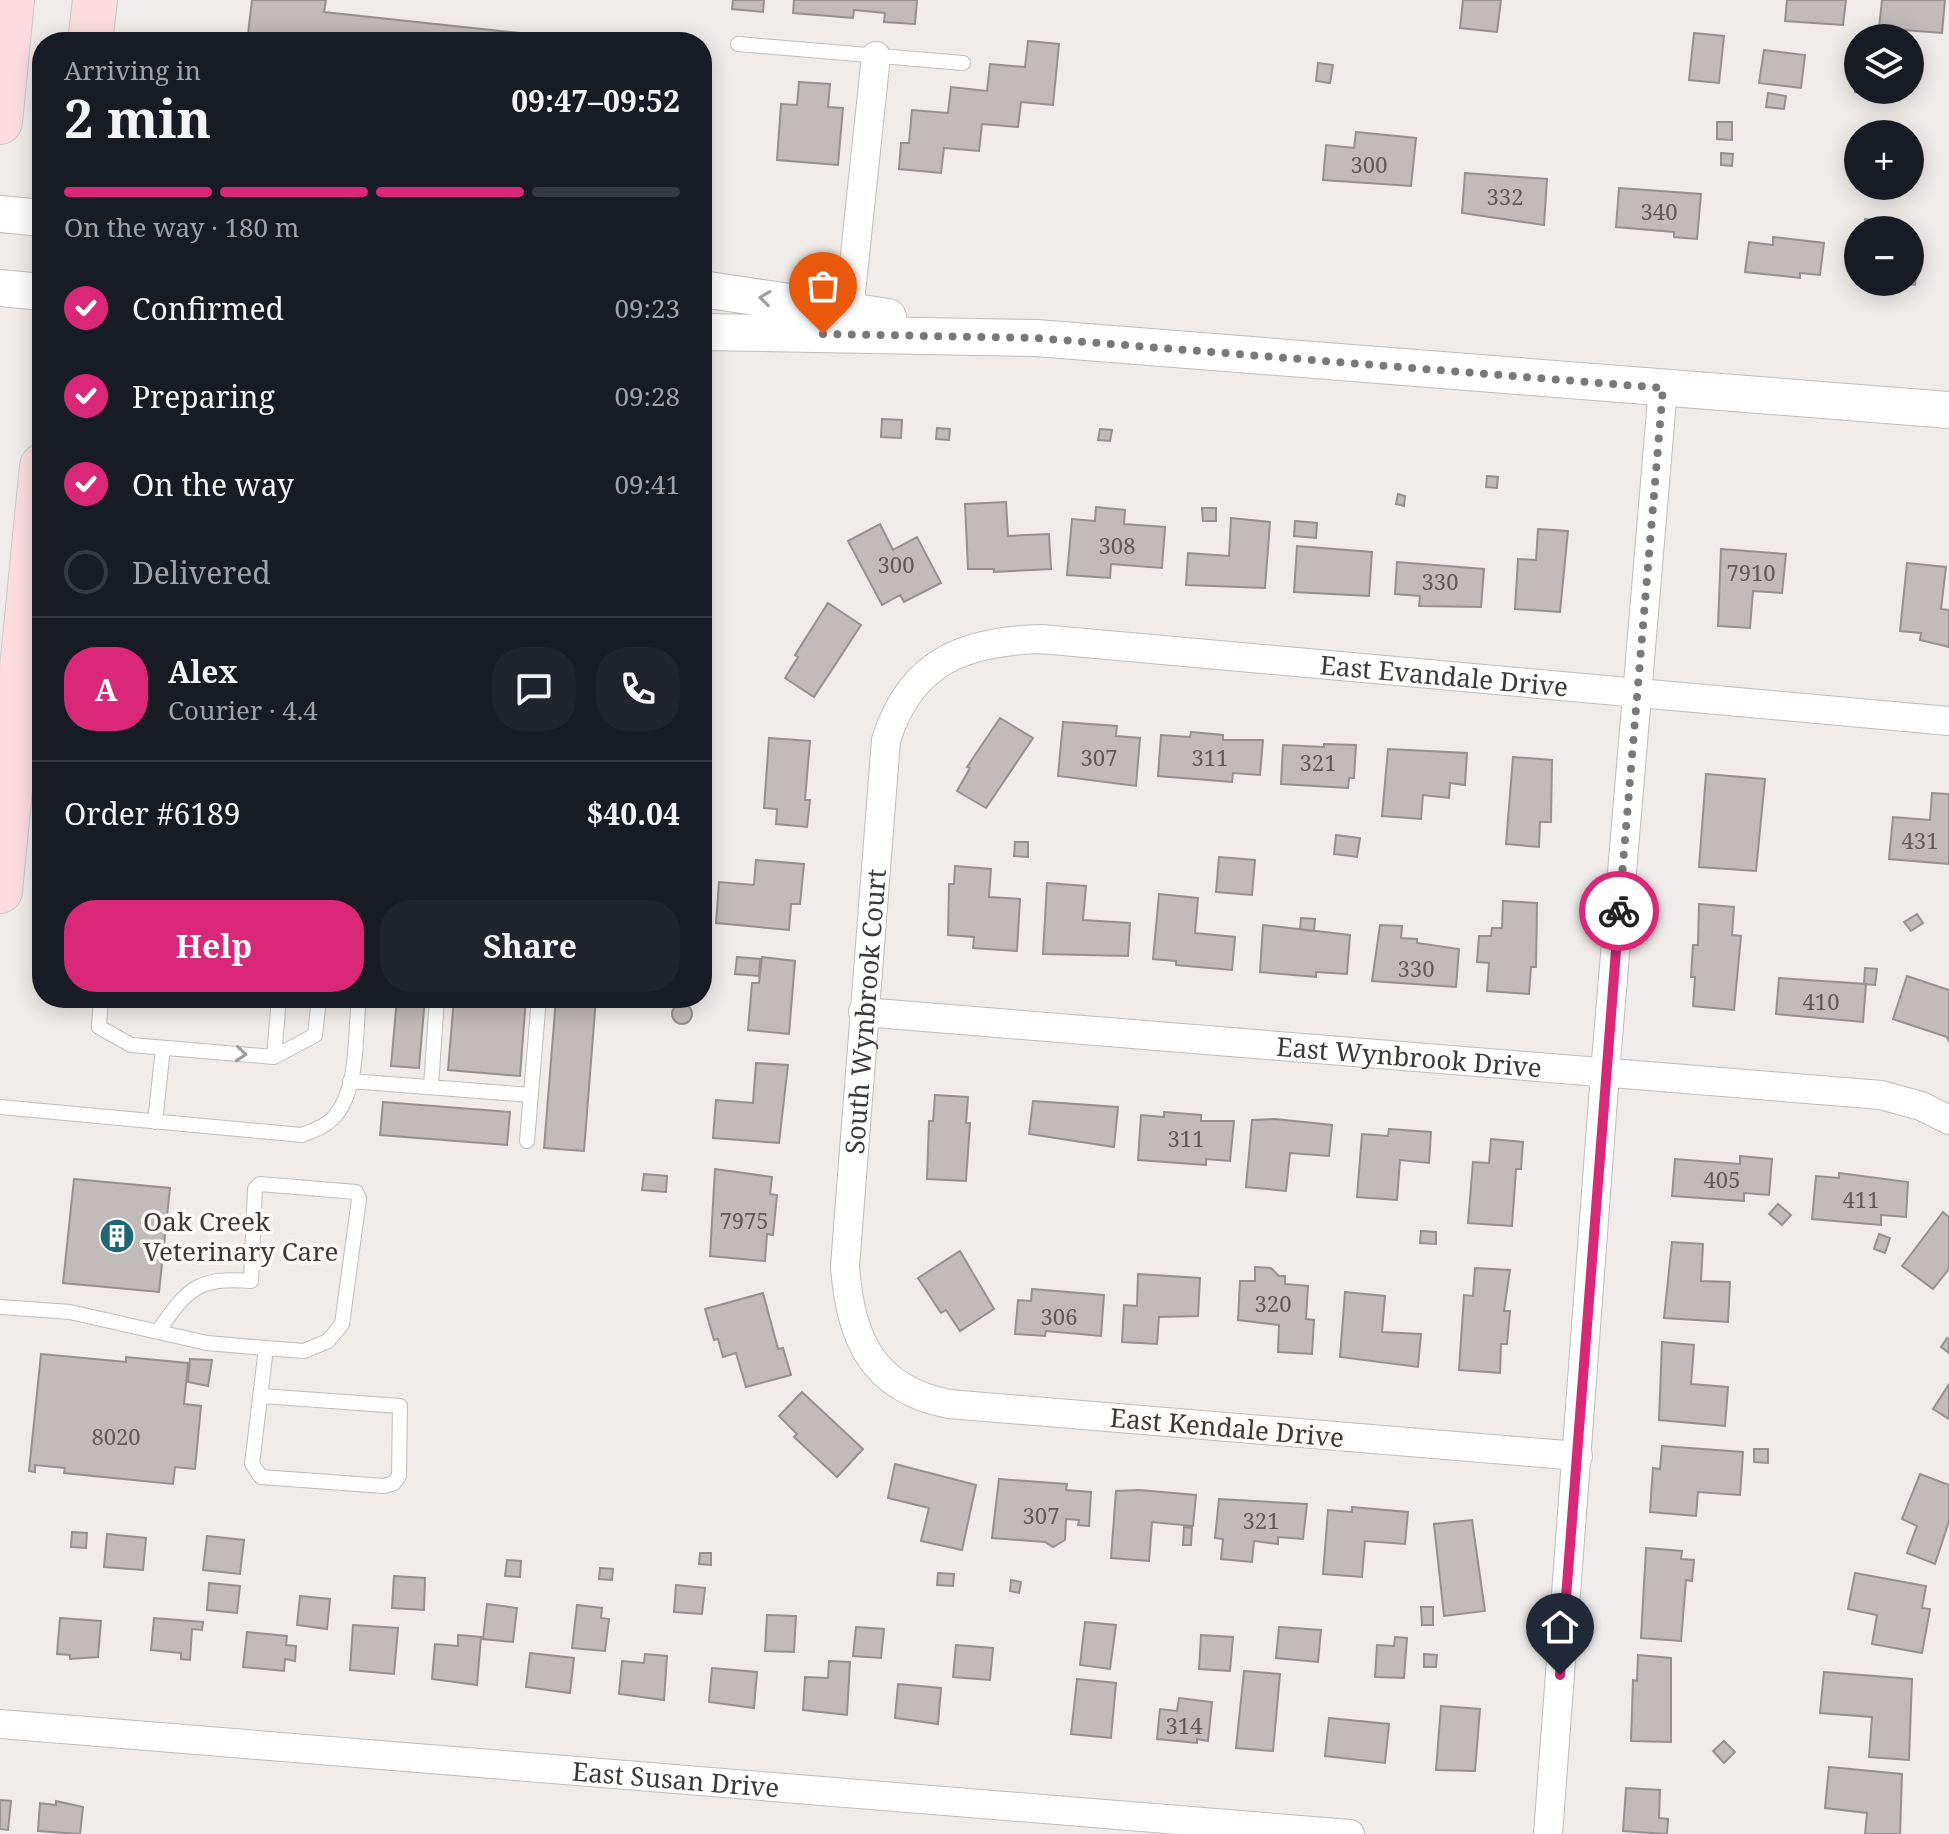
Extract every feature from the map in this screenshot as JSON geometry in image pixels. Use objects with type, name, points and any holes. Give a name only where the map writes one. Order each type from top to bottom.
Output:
[{"type":"main road","points":[[0,122],[12,0]]},
{"type":"main road","points":[[91,32],[95,0]]},
{"type":"main road","points":[[0,891],[32,647]]},
{"type":"street","points":[[849,311],[876,56]]},
{"type":"street","points":[[0,214],[32,217]]},
{"type":"street","points":[[0,288],[32,291]]},
{"type":"street","points":[[712,290],[1036,338]]},
{"type":"street","points":[[712,332],[1036,338],[1949,410]]},
{"type":"street","points":[[1548,1834],[1605,1073],[1663,388]]},
{"type":"street","name":"East Evandale Drive","points":[[943,660],[973,646],[1001,640],[1041,639],[1949,721]]},
{"type":"street","name":"South Wynbrook Court","points":[[883,1374],[865,1351],[853,1325],[845,1266],[863,1012],[886,740],[893,717],[906,697],[943,660]]},
{"type":"street","name":"East Wynbrook Drive","points":[[863,1012],[1881,1095],[1921,1106],[1949,1120]]},
{"type":"street","name":"East Kendale Drive","points":[[883,1374],[918,1395],[949,1404],[1578,1456]]},
{"type":"street","name":"East Susan Drive","points":[[0,1724],[1350,1834]]},
{"type":"lane","points":[[738,44],[963,63]]},
{"type":"lane","points":[[100,1008],[99,1027],[131,1045],[274,1057],[315,1035],[318,1008]]},
{"type":"lane","points":[[274,1057],[278,1008]]},
{"type":"lane","points":[[0,1107],[302,1135],[322,1127],[337,1115],[350,1081],[358,1008]]},
{"type":"lane","points":[[431,1087],[436,1008]]},
{"type":"lane","points":[[527,1141],[538,1008]]},
{"type":"lane","points":[[155,1122],[163,1048]]},
{"type":"lane","points":[[350,1081],[531,1095]]},
{"type":"lane","points":[[0,1307],[70,1312],[207,1343],[304,1351],[328,1341],[342,1324],[359,1199],[356,1192],[260,1184],[255,1189],[251,1281],[221,1279],[197,1284],[180,1299],[159,1330]]},
{"type":"lane","points":[[262,1396],[400,1406],[399,1476],[394,1483],[384,1486],[261,1477],[252,1464],[266,1348]]},
{"type":"building","points":[[252,0],[326,0],[324,12],[509,32],[248,32]]},
{"type":"building","points":[[733,0],[764,0],[763,12],[732,9]]},
{"type":"building","points":[[794,0],[917,0],[915,24],[884,22],[885,13],[854,10],[853,18],[793,13]]},
{"type":"building","points":[[1463,0],[1501,0],[1497,32],[1460,28]]},
{"type":"building","points":[[1787,0],[1846,0],[1843,25],[1785,21]]},
{"type":"building","points":[[1882,0],[1945,0],[1942,33],[1924,32],[1924,24],[1879,24]]},
{"type":"building","points":[[1694,33],[1724,36],[1719,83],[1689,80]]},
{"type":"building","points":[[1028,41],[1059,44],[1053,105],[1021,102],[1018,127],[982,124],[979,151],[944,148],[941,173],[899,169],[901,143],[909,143],[912,110],[948,113],[951,87],[987,91],[990,64],[1025,67]]},
{"type":"building","points":[[1764,50],[1805,55],[1801,88],[1759,83]]},
{"type":"building","points":[[1318,63],[1333,65],[1330,83],[1316,81]]},
{"type":"building","points":[[799,82],[830,84],[828,107],[843,108],[838,165],[777,160],[781,104],[797,105]]},
{"type":"building","points":[[1768,93],[1786,96],[1784,109],[1766,107]]},
{"type":"building","points":[[1717,122],[1732,122],[1732,140],[1717,139]]},
{"type":"building","points":[[1356,132],[1416,138],[1411,186],[1323,180],[1326,145],[1354,148]]},
{"type":"building","points":[[1721,153],[1733,154],[1732,166],[1721,165]]},
{"type":"building","points":[[1465,173],[1547,179],[1544,225],[1462,213]]},
{"type":"building","points":[[1619,188],[1701,194],[1697,239],[1674,237],[1674,232],[1616,227]]},
{"type":"building","points":[[1773,237],[1824,243],[1820,275],[1800,273],[1800,278],[1745,272],[1749,242],[1773,245]]},
{"type":"building","points":[[882,419],[902,420],[901,438],[881,437]]},
{"type":"building","points":[[937,428],[950,429],[949,440],[936,439]]},
{"type":"building","points":[[1100,429],[1112,430],[1110,441],[1098,440]]},
{"type":"building","points":[[1487,476],[1498,477],[1497,488],[1486,487]]},
{"type":"building","points":[[1398,494],[1405,496],[1404,506],[1396,504]]},
{"type":"building","points":[[1006,502],[1008,536],[1049,534],[1051,569],[994,572],[994,569],[968,569],[965,504]]},
{"type":"building","points":[[1096,507],[1125,510],[1124,524],[1165,527],[1162,568],[1111,564],[1110,578],[1067,575],[1072,519],[1095,521]]},
{"type":"building","points":[[1202,508],[1216,508],[1216,521],[1203,521]]},
{"type":"building","points":[[1231,518],[1270,522],[1265,588],[1186,585],[1188,553],[1229,556]]},
{"type":"building","points":[[1295,521],[1317,523],[1316,538],[1294,536]]},
{"type":"building","points":[[880,524],[893,550],[917,537],[941,583],[904,602],[900,595],[882,605],[848,541]]},
{"type":"building","points":[[1538,529],[1568,531],[1560,612],[1515,609],[1518,559],[1536,560]]},
{"type":"building","points":[[1297,546],[1372,552],[1369,596],[1294,592]]},
{"type":"building","points":[[1721,549],[1786,554],[1782,593],[1753,591],[1750,628],[1718,626]]},
{"type":"building","points":[[1397,562],[1484,569],[1481,607],[1419,606],[1420,596],[1395,594]]},
{"type":"building","points":[[1907,563],[1946,567],[1941,609],[1949,610],[1949,647],[1920,640],[1921,633],[1900,631]]},
{"type":"building","points":[[828,603],[861,625],[814,697],[785,678],[798,657],[795,655]]},
{"type":"building","points":[[1000,718],[1033,738],[986,808],[957,791],[970,768],[967,767]]},
{"type":"building","points":[[1063,722],[1117,726],[1116,736],[1140,738],[1136,786],[1058,776]]},
{"type":"building","points":[[1191,732],[1223,735],[1223,740],[1263,740],[1260,775],[1233,773],[1232,782],[1158,776],[1161,735],[1190,737]]},
{"type":"building","points":[[769,738],[810,741],[805,800],[810,800],[807,827],[776,824],[777,809],[764,808]]},
{"type":"building","points":[[1324,744],[1356,745],[1354,778],[1349,778],[1348,788],[1281,784],[1283,745],[1324,747]]},
{"type":"building","points":[[1388,749],[1467,753],[1465,785],[1450,783],[1449,798],[1423,795],[1421,819],[1382,816]]},
{"type":"building","points":[[1513,757],[1552,760],[1551,822],[1540,822],[1539,847],[1506,844]]},
{"type":"building","points":[[1706,774],[1765,779],[1756,871],[1699,867]]},
{"type":"building","points":[[1932,793],[1949,794],[1949,864],[1889,859],[1893,817],[1930,820]]},
{"type":"building","points":[[1336,835],[1360,838],[1357,857],[1334,854]]},
{"type":"building","points":[[1015,842],[1028,842],[1028,857],[1014,856]]},
{"type":"building","points":[[1219,857],[1255,860],[1252,895],[1216,892]]},
{"type":"building","points":[[756,860],[804,864],[800,904],[791,904],[789,930],[716,923],[719,882],[754,885]]},
{"type":"building","points":[[955,866],[991,869],[989,897],[1020,899],[1017,951],[973,948],[974,937],[948,935],[949,884],[954,884]]},
{"type":"building","points":[[1047,883],[1086,886],[1083,920],[1130,923],[1128,956],[1043,954]]},
{"type":"building","points":[[1159,894],[1198,898],[1195,933],[1235,937],[1232,970],[1176,965],[1176,961],[1153,959]]},
{"type":"building","points":[[1503,901],[1537,903],[1536,967],[1531,967],[1529,994],[1487,991],[1489,963],[1477,962],[1479,936],[1491,936],[1492,928],[1502,928]]},
{"type":"building","points":[[1699,904],[1734,907],[1732,935],[1741,936],[1734,1010],[1693,1006],[1695,977],[1691,977],[1693,945],[1698,945]]},
{"type":"building","points":[[1917,914],[1923,923],[1911,931],[1904,922]]},
{"type":"building","points":[[1301,918],[1315,919],[1314,931],[1300,930]]},
{"type":"building","points":[[1263,925],[1350,935],[1347,974],[1316,972],[1316,977],[1260,972]]},
{"type":"building","points":[[1380,925],[1402,926],[1401,938],[1417,939],[1417,943],[1459,949],[1456,987],[1372,981]]},
{"type":"building","points":[[737,957],[760,959],[759,976],[735,974]]},
{"type":"building","points":[[762,957],[795,961],[789,1034],[748,1030],[752,983],[759,983]]},
{"type":"building","points":[[1865,968],[1877,969],[1875,985],[1864,984]]},
{"type":"building","points":[[1907,976],[1949,990],[1949,1042],[1947,1037],[1893,1019]]},
{"type":"building","points":[[1779,978],[1866,984],[1863,1022],[1776,1014]]},
{"type":"building","points":[[396,1008],[424,1008],[419,1068],[391,1066]]},
{"type":"building","points":[[453,1008],[525,1008],[520,1076],[448,1070]]},
{"type":"building","points":[[555,1008],[595,1008],[584,1151],[544,1148]]},
{"type":"building","points":[[674,1008],[692,1010],[692,1018],[686,1024],[678,1024],[672,1018]]},
{"type":"building","points":[[756,1063],[788,1065],[779,1143],[713,1138],[716,1100],[753,1103]]},
{"type":"building","points":[[935,1095],[968,1097],[966,1123],[970,1123],[966,1181],[927,1179],[929,1121],[933,1121]]},
{"type":"building","points":[[1033,1101],[1118,1107],[1114,1147],[1029,1134]]},
{"type":"building","points":[[383,1102],[510,1112],[507,1145],[380,1135]]},
{"type":"building","points":[[1164,1112],[1201,1115],[1201,1121],[1234,1121],[1230,1161],[1206,1159],[1206,1165],[1138,1160],[1141,1115],[1164,1117]]},
{"type":"building","points":[[1275,1119],[1332,1125],[1329,1156],[1290,1153],[1286,1191],[1246,1187],[1252,1120]]},
{"type":"building","points":[[1389,1129],[1431,1132],[1429,1163],[1400,1160],[1397,1200],[1357,1197],[1362,1134],[1388,1136]]},
{"type":"building","points":[[1491,1139],[1523,1142],[1521,1169],[1516,1169],[1512,1226],[1468,1223],[1473,1162],[1489,1163]]},
{"type":"building","points":[[1740,1156],[1772,1159],[1769,1195],[1744,1193],[1744,1201],[1672,1196],[1675,1159],[1740,1164]]},
{"type":"building","points":[[715,1169],[772,1177],[770,1194],[777,1195],[773,1235],[767,1234],[765,1261],[710,1256]]},
{"type":"building","points":[[1839,1173],[1908,1182],[1906,1217],[1881,1215],[1881,1225],[1812,1219],[1816,1176],[1839,1178]]},
{"type":"building","points":[[644,1174],[667,1176],[666,1192],[642,1190]]},
{"type":"building","name":"Oak Creek Veterinary Care","points":[[74,1179],[170,1188],[159,1292],[63,1283]]},
{"type":"building","points":[[1778,1204],[1791,1215],[1782,1225],[1769,1214]]},
{"type":"building","points":[[1943,1212],[1949,1217],[1949,1269],[1933,1289],[1902,1266]]},
{"type":"building","points":[[1421,1231],[1436,1232],[1436,1244],[1420,1243]]},
{"type":"building","points":[[1879,1234],[1890,1238],[1885,1253],[1874,1249]]},
{"type":"building","points":[[1672,1242],[1703,1244],[1701,1281],[1730,1282],[1728,1322],[1664,1318]]},
{"type":"building","points":[[960,1251],[994,1309],[960,1331],[946,1310],[941,1313],[918,1278]]},
{"type":"building","points":[[1255,1267],[1271,1268],[1279,1276],[1285,1276],[1285,1284],[1308,1286],[1306,1319],[1314,1320],[1312,1354],[1278,1352],[1279,1325],[1238,1320],[1240,1281],[1255,1281]]},
{"type":"building","points":[[1475,1268],[1510,1270],[1504,1311],[1510,1311],[1507,1344],[1501,1344],[1500,1373],[1459,1370],[1464,1295],[1473,1296]]},
{"type":"building","points":[[1138,1274],[1200,1278],[1198,1316],[1159,1317],[1157,1344],[1122,1342],[1124,1305],[1137,1306]]},
{"type":"building","points":[[1032,1289],[1104,1295],[1101,1336],[1046,1331],[1045,1336],[1015,1334],[1018,1300],[1031,1301]]},
{"type":"building","points":[[1345,1292],[1385,1296],[1382,1332],[1421,1334],[1418,1367],[1340,1357]]},
{"type":"building","points":[[763,1293],[778,1349],[783,1348],[791,1375],[746,1387],[736,1353],[723,1357],[718,1339],[714,1340],[705,1309]]},
{"type":"building","points":[[1949,1339],[1949,1353],[1941,1347]]},
{"type":"building","points":[[1662,1342],[1694,1345],[1691,1384],[1728,1387],[1725,1426],[1659,1420]]},
{"type":"building","points":[[41,1354],[126,1362],[126,1357],[188,1363],[184,1404],[201,1406],[195,1469],[175,1467],[173,1484],[64,1473],[65,1468],[35,1465],[35,1472],[29,1471]]},
{"type":"building","points":[[190,1359],[212,1360],[208,1386],[188,1382]]},
{"type":"building","points":[[1949,1384],[1949,1419],[1933,1409]]},
{"type":"building","points":[[802,1392],[863,1449],[837,1477],[794,1437],[797,1434],[779,1416]]},
{"type":"building","points":[[1662,1446],[1743,1452],[1740,1495],[1698,1492],[1696,1516],[1650,1512],[1653,1468],[1660,1469]]},
{"type":"building","points":[[1754,1449],[1768,1449],[1768,1463],[1754,1462]]},
{"type":"building","points":[[895,1464],[976,1485],[962,1550],[921,1541],[929,1508],[888,1498]]},
{"type":"building","points":[[1920,1474],[1949,1485],[1949,1521],[1935,1564],[1907,1553],[1917,1526],[1902,1519]]},
{"type":"building","points":[[999,1479],[1067,1484],[1066,1490],[1091,1492],[1089,1526],[1078,1525],[1079,1520],[1066,1519],[1065,1540],[1053,1547],[1045,1542],[992,1538]]},
{"type":"building","points":[[1116,1491],[1196,1495],[1193,1526],[1152,1522],[1149,1561],[1111,1558]]},
{"type":"building","points":[[1219,1499],[1307,1504],[1303,1539],[1278,1537],[1278,1544],[1254,1541],[1252,1562],[1221,1559],[1223,1539],[1215,1538]]},
{"type":"building","points":[[1352,1507],[1408,1512],[1405,1544],[1365,1541],[1362,1577],[1323,1574],[1328,1510],[1352,1512]]},
{"type":"building","points":[[1472,1520],[1485,1611],[1444,1616],[1434,1524]]},
{"type":"building","points":[[1184,1527],[1192,1528],[1191,1545],[1183,1545]]},
{"type":"building","points":[[72,1532],[87,1533],[86,1548],[71,1547]]},
{"type":"building","points":[[107,1534],[146,1538],[143,1570],[104,1567]]},
{"type":"building","points":[[207,1536],[244,1540],[240,1574],[203,1570]]},
{"type":"building","points":[[1646,1548],[1682,1551],[1681,1559],[1694,1560],[1692,1581],[1686,1580],[1681,1641],[1641,1638]]},
{"type":"building","points":[[700,1553],[711,1553],[711,1565],[699,1564]]},
{"type":"building","points":[[507,1560],[521,1561],[520,1577],[505,1576]]},
{"type":"building","points":[[600,1568],[613,1569],[612,1580],[599,1579]]},
{"type":"building","points":[[938,1573],[954,1574],[953,1586],[937,1585]]},
{"type":"building","points":[[1855,1573],[1926,1586],[1922,1608],[1930,1609],[1922,1653],[1872,1644],[1877,1615],[1848,1609]]},
{"type":"building","points":[[394,1576],[425,1578],[424,1610],[392,1608]]},
{"type":"building","points":[[1011,1580],[1021,1582],[1019,1593],[1010,1591]]},
{"type":"building","points":[[209,1583],[240,1586],[237,1613],[207,1610]]},
{"type":"building","points":[[676,1585],[705,1588],[702,1614],[674,1612]]},
{"type":"building","points":[[300,1596],[330,1599],[327,1629],[297,1625]]},
{"type":"building","points":[[487,1604],[517,1608],[513,1642],[483,1639]]},
{"type":"building","points":[[577,1605],[602,1608],[601,1618],[609,1619],[605,1651],[572,1648]]},
{"type":"building","points":[[1421,1607],[1433,1607],[1433,1625],[1422,1625]]},
{"type":"building","points":[[767,1615],[796,1616],[794,1652],[765,1651]]},
{"type":"building","points":[[60,1618],[101,1621],[98,1657],[70,1659],[70,1655],[57,1654]]},
{"type":"building","points":[[154,1618],[203,1622],[202,1630],[192,1629],[190,1660],[181,1659],[181,1653],[151,1650]]},
{"type":"building","points":[[1085,1622],[1116,1625],[1110,1669],[1080,1665]]},
{"type":"building","points":[[353,1625],[398,1628],[394,1674],[350,1670]]},
{"type":"building","points":[[856,1627],[884,1629],[881,1658],[853,1656]]},
{"type":"building","points":[[1279,1627],[1321,1630],[1318,1662],[1276,1658]]},
{"type":"building","points":[[247,1632],[287,1636],[286,1645],[296,1646],[295,1661],[285,1659],[284,1671],[243,1667]]},
{"type":"building","points":[[458,1635],[481,1637],[477,1685],[432,1679],[435,1644],[458,1646]]},
{"type":"building","points":[[1201,1635],[1233,1637],[1230,1671],[1199,1669]]},
{"type":"building","points":[[1395,1637],[1407,1638],[1404,1678],[1375,1677],[1377,1645],[1394,1646]]},
{"type":"building","points":[[956,1645],[993,1648],[990,1680],[953,1677]]},
{"type":"building","points":[[530,1653],[574,1658],[570,1693],[526,1687]]},
{"type":"building","points":[[645,1654],[667,1656],[664,1700],[619,1694],[622,1661],[644,1663]]},
{"type":"building","points":[[1424,1654],[1437,1655],[1436,1667],[1424,1667]]},
{"type":"building","points":[[1638,1655],[1671,1658],[1671,1742],[1631,1741],[1633,1680],[1637,1681]]},
{"type":"building","points":[[829,1661],[850,1662],[847,1715],[803,1710],[805,1677],[828,1678]]},
{"type":"building","points":[[712,1668],[757,1672],[754,1708],[709,1702]]},
{"type":"building","points":[[1244,1671],[1280,1674],[1273,1751],[1236,1748]]},
{"type":"building","points":[[1824,1672],[1912,1679],[1909,1760],[1869,1757],[1872,1717],[1820,1713]]},
{"type":"building","points":[[1077,1679],[1116,1683],[1111,1738],[1071,1734]]},
{"type":"building","points":[[898,1684],[941,1688],[938,1724],[895,1718]]},
{"type":"building","points":[[1179,1698],[1212,1702],[1208,1741],[1197,1739],[1197,1743],[1157,1739],[1160,1709],[1177,1711]]},
{"type":"building","points":[[1441,1706],[1480,1709],[1475,1771],[1436,1770]]},
{"type":"building","points":[[1329,1718],[1389,1724],[1385,1763],[1325,1756]]},
{"type":"building","points":[[1724,1741],[1735,1752],[1724,1763],[1713,1751]]},
{"type":"building","points":[[1829,1767],[1902,1774],[1900,1834],[1865,1834],[1867,1813],[1825,1808]]},
{"type":"building","points":[[1626,1788],[1660,1790],[1659,1818],[1668,1819],[1667,1834],[1623,1831]]},
{"type":"building","points":[[0,1800],[11,1801],[8,1830],[0,1829]]},
{"type":"building","points":[[56,1801],[83,1807],[80,1834],[38,1831],[40,1803],[56,1805]]},
{"type":"way so far","points":[[823,334],[1036,338],[1663,388],[1619,911]]},
{"type":"place","name":"Oak Creek Veterinary Care","points":[[117,1236]]},
{"type":"route","points":[[1560,1675],[1619,911]]}]
